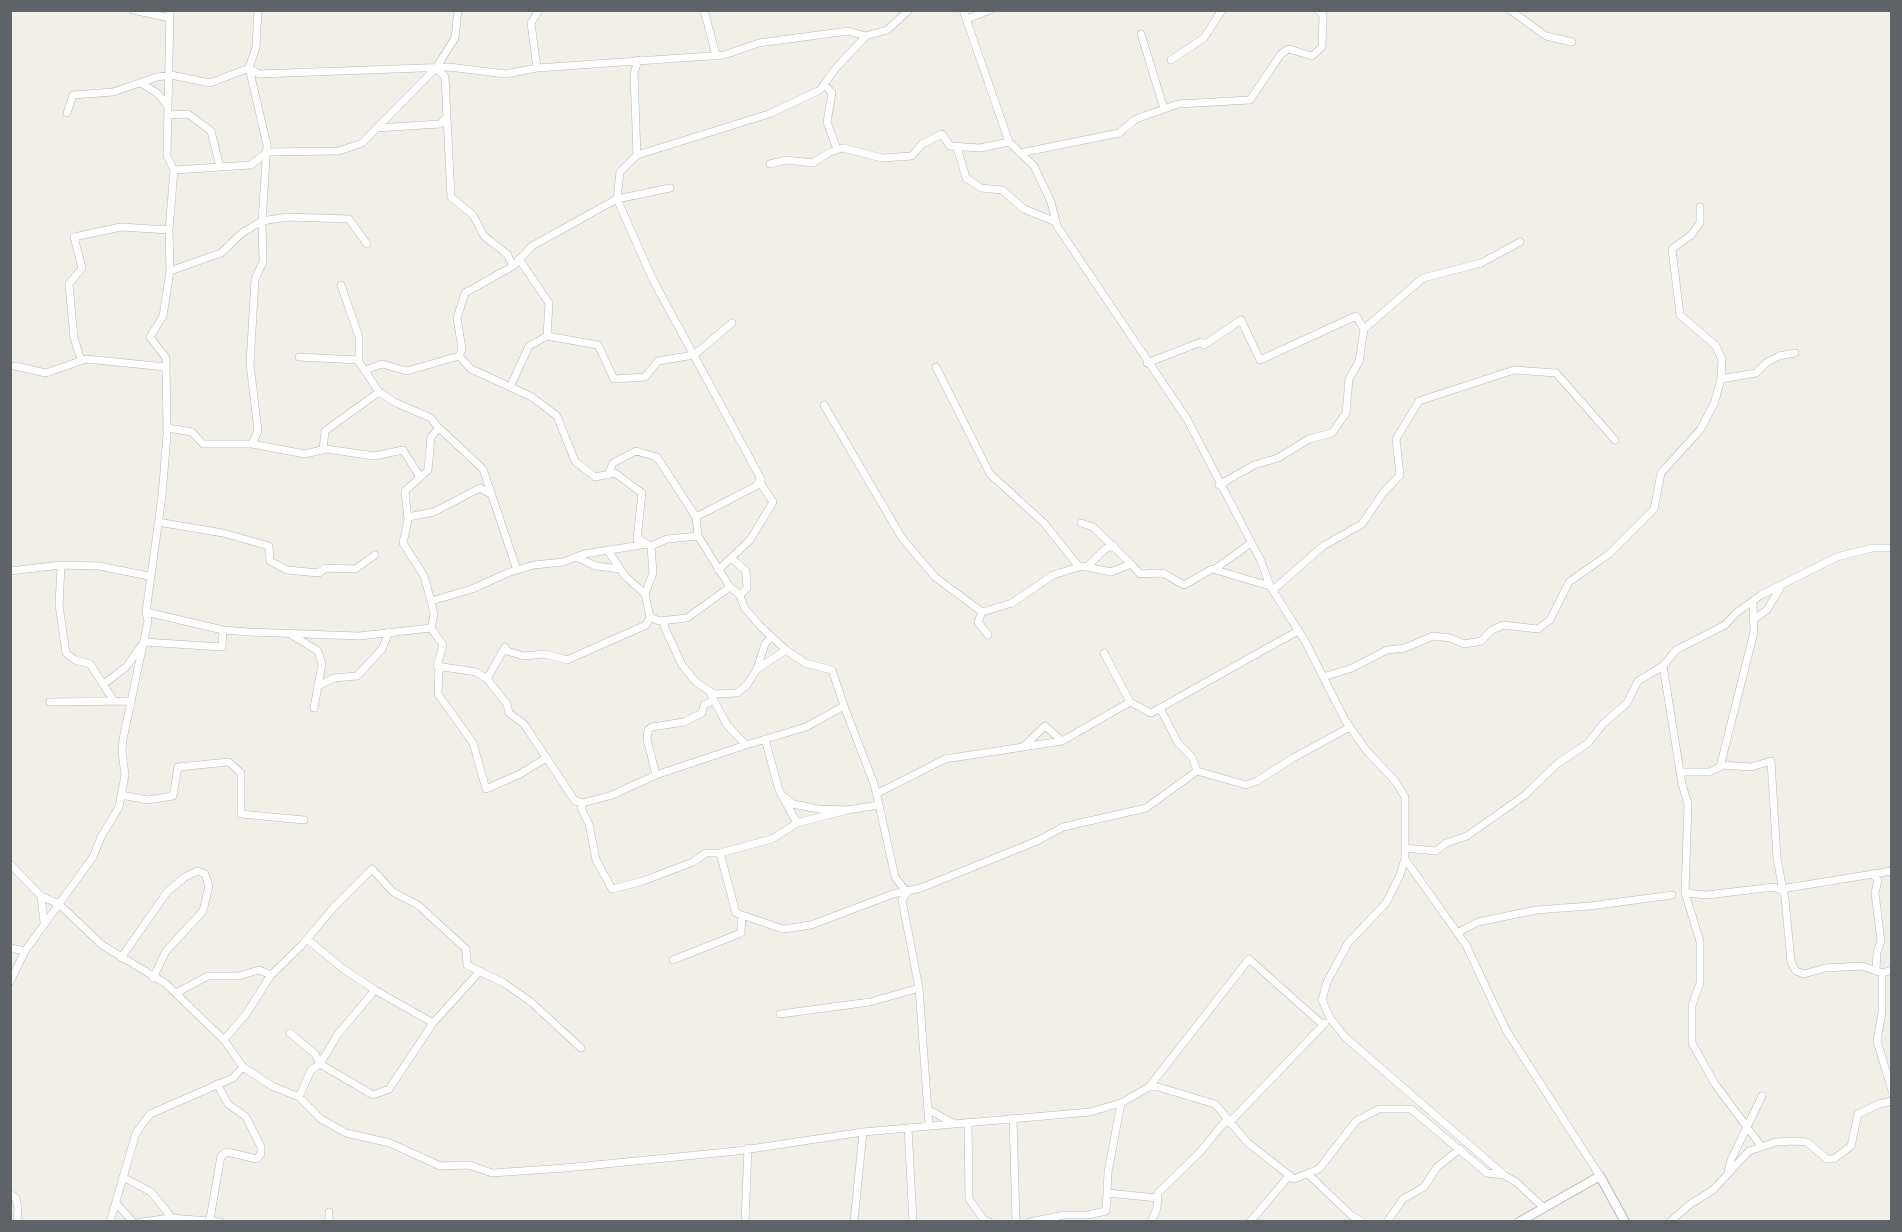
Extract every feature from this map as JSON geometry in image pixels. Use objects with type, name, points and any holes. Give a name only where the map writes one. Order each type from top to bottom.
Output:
[{"type":"street","points":[[252,444],[258,431],[250,364],[255,279],[263,262],[262,221],[267,152],[249,68],[256,47],[258,10]]},
{"type":"street","points":[[174,170],[251,165],[267,152],[339,151],[362,143],[436,68],[455,38],[458,10]]},
{"type":"street","points":[[537,68],[531,23],[539,10]]},
{"type":"street","points":[[704,10],[716,55]]},
{"type":"street","points":[[249,68],[259,75],[436,68],[505,74],[537,68],[716,55],[759,44],[848,31],[866,36],[887,30],[909,10]]},
{"type":"street","points":[[963,10],[1009,142],[1034,166],[1051,201],[1056,222],[1147,363],[1187,419],[1272,588],[1293,621],[1296,632],[1305,641],[1350,727],[1405,797],[1405,859],[1394,891],[1348,943],[1327,982],[1322,1000],[1330,1018],[1345,1037],[1544,1208]]},
{"type":"street","points":[[967,19],[990,10]]},
{"type":"street","points":[[1171,60],[1204,38],[1222,10]]},
{"type":"street","points":[[1020,153],[1119,133],[1136,119],[1178,105],[1251,100],[1281,54],[1289,49],[1312,56],[1322,47],[1323,15],[1318,10]]},
{"type":"street","points":[[1510,10],[1546,36],[1572,42]]},
{"type":"street","points":[[10,982],[25,951],[93,857],[101,837],[114,818],[125,774],[122,752],[130,700],[148,621],[146,612],[149,576],[158,522],[167,428],[166,358],[150,337],[164,316],[170,271],[169,230],[174,170],[166,156],[170,14],[135,11]]},
{"type":"street","points":[[1141,34],[1164,109]]},
{"type":"street","points":[[696,517],[756,486],[761,478],[653,280],[617,199],[620,172],[637,155],[769,114],[820,90],[866,36]]},
{"type":"street","points":[[637,155],[634,74],[638,60]]},
{"type":"street","points":[[67,112],[73,94],[113,92],[169,76],[210,83],[249,68]]},
{"type":"street","points":[[436,68],[445,77],[450,197],[473,215],[484,236],[507,254],[513,266]]},
{"type":"street","points":[[141,83],[158,93],[168,107]]},
{"type":"street","points":[[824,84],[832,93],[827,122],[837,149]]},
{"type":"street","points":[[168,115],[188,114],[211,131],[220,167]]},
{"type":"street","points":[[377,128],[440,124],[446,119]]},
{"type":"street","points":[[770,164],[786,160],[813,163],[837,149],[882,158],[912,156],[922,144],[942,134],[950,146],[957,147],[980,148],[1009,142]]},
{"type":"street","points":[[957,147],[966,178],[981,188],[1002,190],[1024,208],[1056,222]]},
{"type":"street","points":[[365,370],[382,364],[407,371],[459,356],[462,350],[457,318],[465,293],[513,266],[532,246],[617,199],[670,188]]},
{"type":"street","points":[[1323,677],[1352,668],[1387,650],[1405,648],[1433,636],[1450,638],[1464,644],[1481,641],[1492,630],[1503,625],[1538,629],[1550,620],[1569,582],[1609,554],[1654,509],[1661,473],[1700,430],[1714,404],[1720,379],[1722,360],[1716,346],[1680,315],[1672,249],[1691,235],[1700,223],[1700,207]]},
{"type":"street","points":[[170,271],[221,253],[242,232],[262,221],[286,218],[349,219],[367,244]]},
{"type":"street","points":[[81,360],[74,338],[69,284],[82,268],[74,237],[121,227],[169,230]]},
{"type":"street","points":[[1364,329],[1423,278],[1481,262],[1520,242]]},
{"type":"street","points":[[519,259],[549,303],[547,336]]},
{"type":"street","points":[[341,285],[359,337],[359,360],[365,370],[379,392],[394,402],[431,418],[483,469],[489,493],[517,570]]},
{"type":"street","points":[[1147,363],[1201,342],[1204,345],[1240,320],[1260,360],[1356,316],[1364,329],[1359,362],[1348,379],[1346,412],[1332,433],[1309,439],[1278,458],[1254,465],[1220,485]]},
{"type":"street","points":[[510,387],[529,346],[547,336],[598,345],[614,379],[645,377],[658,362],[693,355],[732,323]]},
{"type":"street","points":[[1720,379],[1756,373],[1766,363],[1779,356],[1795,353]]},
{"type":"street","points":[[459,356],[471,369],[532,397],[557,416],[575,461],[595,477],[615,474],[642,493],[637,539],[649,545]]},
{"type":"street","points":[[298,357],[359,360]]},
{"type":"street","points":[[15,366],[45,373],[86,359],[166,367]]},
{"type":"street","points":[[936,368],[990,474],[1044,524],[1083,567],[1111,572],[1131,564]]},
{"type":"street","points":[[1272,588],[1323,546],[1362,524],[1383,493],[1400,475],[1396,439],[1419,401],[1514,370],[1556,373],[1615,440]]},
{"type":"street","points":[[323,450],[326,431],[379,392]]},
{"type":"street","points":[[824,405],[902,538],[935,577],[982,612]]},
{"type":"street","points":[[167,428],[192,432],[203,444],[252,444],[305,454],[323,450],[374,456],[403,450],[420,477]]},
{"type":"street","points":[[439,428],[431,437],[429,470],[405,490],[408,517],[403,543],[424,576],[434,615],[431,628],[443,645],[437,666],[439,667],[438,694],[473,743],[486,789],[520,774],[546,758]]},
{"type":"street","points":[[608,475],[613,463],[636,451],[657,457],[696,517],[698,536],[730,587],[740,595],[744,607],[786,650],[805,663],[832,670],[876,794],[895,877],[907,892]]},
{"type":"street","points":[[718,570],[750,540],[773,502],[759,481]]},
{"type":"street","points":[[408,517],[434,512],[480,488],[489,493]]},
{"type":"street","points":[[158,522],[223,533],[269,546],[270,561],[287,570],[319,573],[325,568],[355,569],[375,555]]},
{"type":"street","points":[[1081,523],[1094,527],[1140,574],[1163,573],[1184,585],[1215,570],[1251,543]]},
{"type":"street","points":[[431,601],[472,589],[517,570],[649,545],[667,539],[698,536]]},
{"type":"street","points":[[645,594],[653,573],[649,545]]},
{"type":"street","points":[[982,612],[1012,603],[1053,576],[1083,567],[1105,549],[1114,546]]},
{"type":"street","points":[[1405,848],[1436,851],[1446,843],[1467,836],[1525,795],[1557,764],[1588,743],[1603,724],[1627,703],[1638,681],[1663,666],[1676,650],[1725,625],[1736,613],[1761,596],[1837,557],[1872,548],[1892,548]]},
{"type":"street","points":[[487,679],[504,649],[524,656],[545,654],[567,660],[646,625],[650,617],[645,594],[620,569],[608,551]]},
{"type":"street","points":[[576,557],[596,566],[620,569]]},
{"type":"street","points":[[731,558],[746,572],[749,583],[740,595]]},
{"type":"street","points":[[10,571],[61,564],[99,566],[149,576]]},
{"type":"street","points":[[61,564],[59,605],[66,653],[75,660],[90,664],[114,701]]},
{"type":"street","points":[[1215,570],[1272,588]]},
{"type":"street","points":[[650,617],[659,621],[687,618],[730,587]]},
{"type":"street","points":[[1753,620],[1767,610],[1780,588]]},
{"type":"street","points":[[1721,765],[1732,726],[1734,704],[1741,692],[1754,632],[1753,603]]},
{"type":"street","points":[[146,612],[223,630],[289,634],[359,636],[431,628]]},
{"type":"street","points":[[982,612],[978,622],[988,635]]},
{"type":"street","points":[[666,620],[664,626],[682,665],[714,694],[737,693],[747,685],[757,669],[765,644],[771,637]]},
{"type":"street","points":[[144,642],[222,647],[223,630]]},
{"type":"street","points":[[318,686],[334,678],[357,676],[382,649],[388,632]]},
{"type":"street","points":[[1104,652],[1130,702],[1151,713],[1296,632]]},
{"type":"street","points":[[289,634],[318,651],[322,664],[314,708]]},
{"type":"street","points":[[104,684],[127,666],[144,642]]},
{"type":"street","points":[[757,669],[786,650]]},
{"type":"street","points":[[1663,666],[1680,772],[1688,804],[1685,893],[1700,941],[1700,983],[1692,1005],[1692,1043],[1747,1130],[1761,1146]]},
{"type":"street","points":[[439,667],[476,672],[487,679],[507,704],[509,713],[524,724],[570,795],[575,801],[583,803],[612,795],[656,775],[806,727],[844,706]]},
{"type":"street","points":[[709,691],[727,725],[746,745]]},
{"type":"street","points":[[50,702],[130,700]]},
{"type":"street","points":[[656,775],[646,739],[648,730],[652,727],[684,722],[702,713],[704,705],[714,700]]},
{"type":"street","points":[[876,794],[945,759],[1062,741],[1130,702]]},
{"type":"street","points":[[1160,708],[1178,742],[1192,757],[1197,771]]},
{"type":"street","points":[[1023,747],[1045,726],[1062,741]]},
{"type":"street","points":[[1197,771],[1246,785],[1350,727]]},
{"type":"street","points":[[765,740],[779,790],[797,823]]},
{"type":"street","points":[[1680,772],[1709,772],[1721,765],[1751,767],[1771,761],[1777,858],[1791,944],[1791,962],[1796,971],[1804,974],[1825,968],[1862,966],[1879,971],[1892,970]]},
{"type":"street","points":[[121,795],[148,800],[173,796],[178,767],[229,762],[241,773],[241,814],[304,820]]},
{"type":"street","points":[[720,853],[736,913],[783,929],[811,925],[893,894],[907,892],[1030,844],[1064,827],[1146,808],[1197,771]]},
{"type":"street","points":[[784,797],[793,804],[847,810]]},
{"type":"street","points":[[583,803],[581,808],[589,824],[596,860],[612,889],[643,881],[693,862],[706,853],[720,853],[772,839],[797,823],[847,810],[879,805]]},
{"type":"street","points":[[1405,859],[1466,945],[1506,1030],[1600,1176],[1625,1221]]},
{"type":"street","points":[[10,864],[41,896],[59,904],[102,945],[153,978],[165,983],[224,1040],[243,1067],[272,1086],[298,1097],[321,1119],[346,1133],[390,1143],[440,1166],[469,1165],[492,1173],[748,1148],[862,1132],[1090,1112],[1120,1103],[1149,1087],[1249,959],[1323,1025]]},
{"type":"street","points":[[224,1040],[246,1014],[271,975],[372,869],[393,892],[418,905],[466,949],[467,965],[531,1002],[581,1048]]},
{"type":"street","points":[[121,958],[167,892],[185,877],[198,871],[205,874],[209,886],[203,911],[166,951],[153,978]]},
{"type":"street","points":[[1783,891],[1787,888],[1892,871]]},
{"type":"street","points":[[1874,874],[1878,880],[1875,892],[1881,942],[1877,952],[1882,1012],[1877,1041],[1892,1091]]},
{"type":"street","points":[[1685,893],[1707,895],[1774,887],[1783,891]]},
{"type":"street","points":[[907,892],[902,900],[919,988],[929,1126]]},
{"type":"street","points":[[1457,933],[1478,922],[1536,910],[1590,906],[1672,895]]},
{"type":"street","points":[[41,896],[44,922]]},
{"type":"street","points":[[673,960],[741,933],[742,915]]},
{"type":"street","points":[[307,939],[342,968],[433,1023]]},
{"type":"street","points":[[10,948],[25,951]]},
{"type":"street","points":[[176,993],[208,976],[239,976],[259,970],[271,975]]},
{"type":"street","points":[[290,1033],[315,1054],[320,1064],[374,1095],[389,1089],[433,1023],[480,971]]},
{"type":"street","points":[[780,1014],[870,1002],[919,988]]},
{"type":"street","points":[[298,1097],[310,1070],[320,1064],[338,1034],[375,990]]},
{"type":"street","points":[[1151,1221],[1158,1193],[1330,1018]]},
{"type":"street","points":[[113,1221],[136,1133],[150,1114],[233,1078],[243,1067]]},
{"type":"street","points":[[210,1219],[221,1156],[227,1152],[257,1159],[261,1155],[261,1147],[246,1117],[228,1104],[218,1084]]},
{"type":"street","points":[[1149,1087],[1215,1104],[1228,1121],[1266,1160],[1294,1179],[1319,1169],[1356,1121],[1379,1109],[1411,1108],[1487,1173],[1504,1175]]},
{"type":"street","points":[[1728,1174],[1731,1160],[1762,1096]]},
{"type":"street","points":[[1670,1221],[1689,1205],[1713,1190],[1749,1151],[1776,1142],[1807,1143],[1827,1159],[1834,1159],[1851,1146],[1858,1114],[1891,1101]]},
{"type":"street","points":[[1030,1221],[1046,1217],[1088,1215],[1106,1211],[1120,1103]]},
{"type":"street","points":[[929,1110],[954,1124]]},
{"type":"street","points":[[1013,1118],[1016,1221]]},
{"type":"street","points":[[968,1122],[969,1199],[984,1220],[989,1221]]},
{"type":"street","points":[[908,1128],[913,1221]]},
{"type":"street","points":[[854,1221],[862,1132]]},
{"type":"street","points":[[745,1221],[748,1148]]},
{"type":"street","points":[[1387,1221],[1403,1199],[1424,1186],[1437,1167],[1460,1149]]},
{"type":"street","points":[[1308,1174],[1351,1215],[1362,1221]]},
{"type":"street","points":[[1250,1221],[1288,1176]]},
{"type":"street","points":[[1519,1221],[1600,1176]]},
{"type":"street","points":[[123,1177],[151,1192],[172,1218]]},
{"type":"street","points":[[1107,1193],[1158,1198]]},
{"type":"street","points":[[10,1194],[15,1198],[18,1208],[17,1221]]},
{"type":"street","points":[[116,1203],[133,1221]]},
{"type":"street","points":[[329,1212],[329,1221]]},
{"type":"street","points":[[141,1221],[172,1218],[220,1221]]}]
